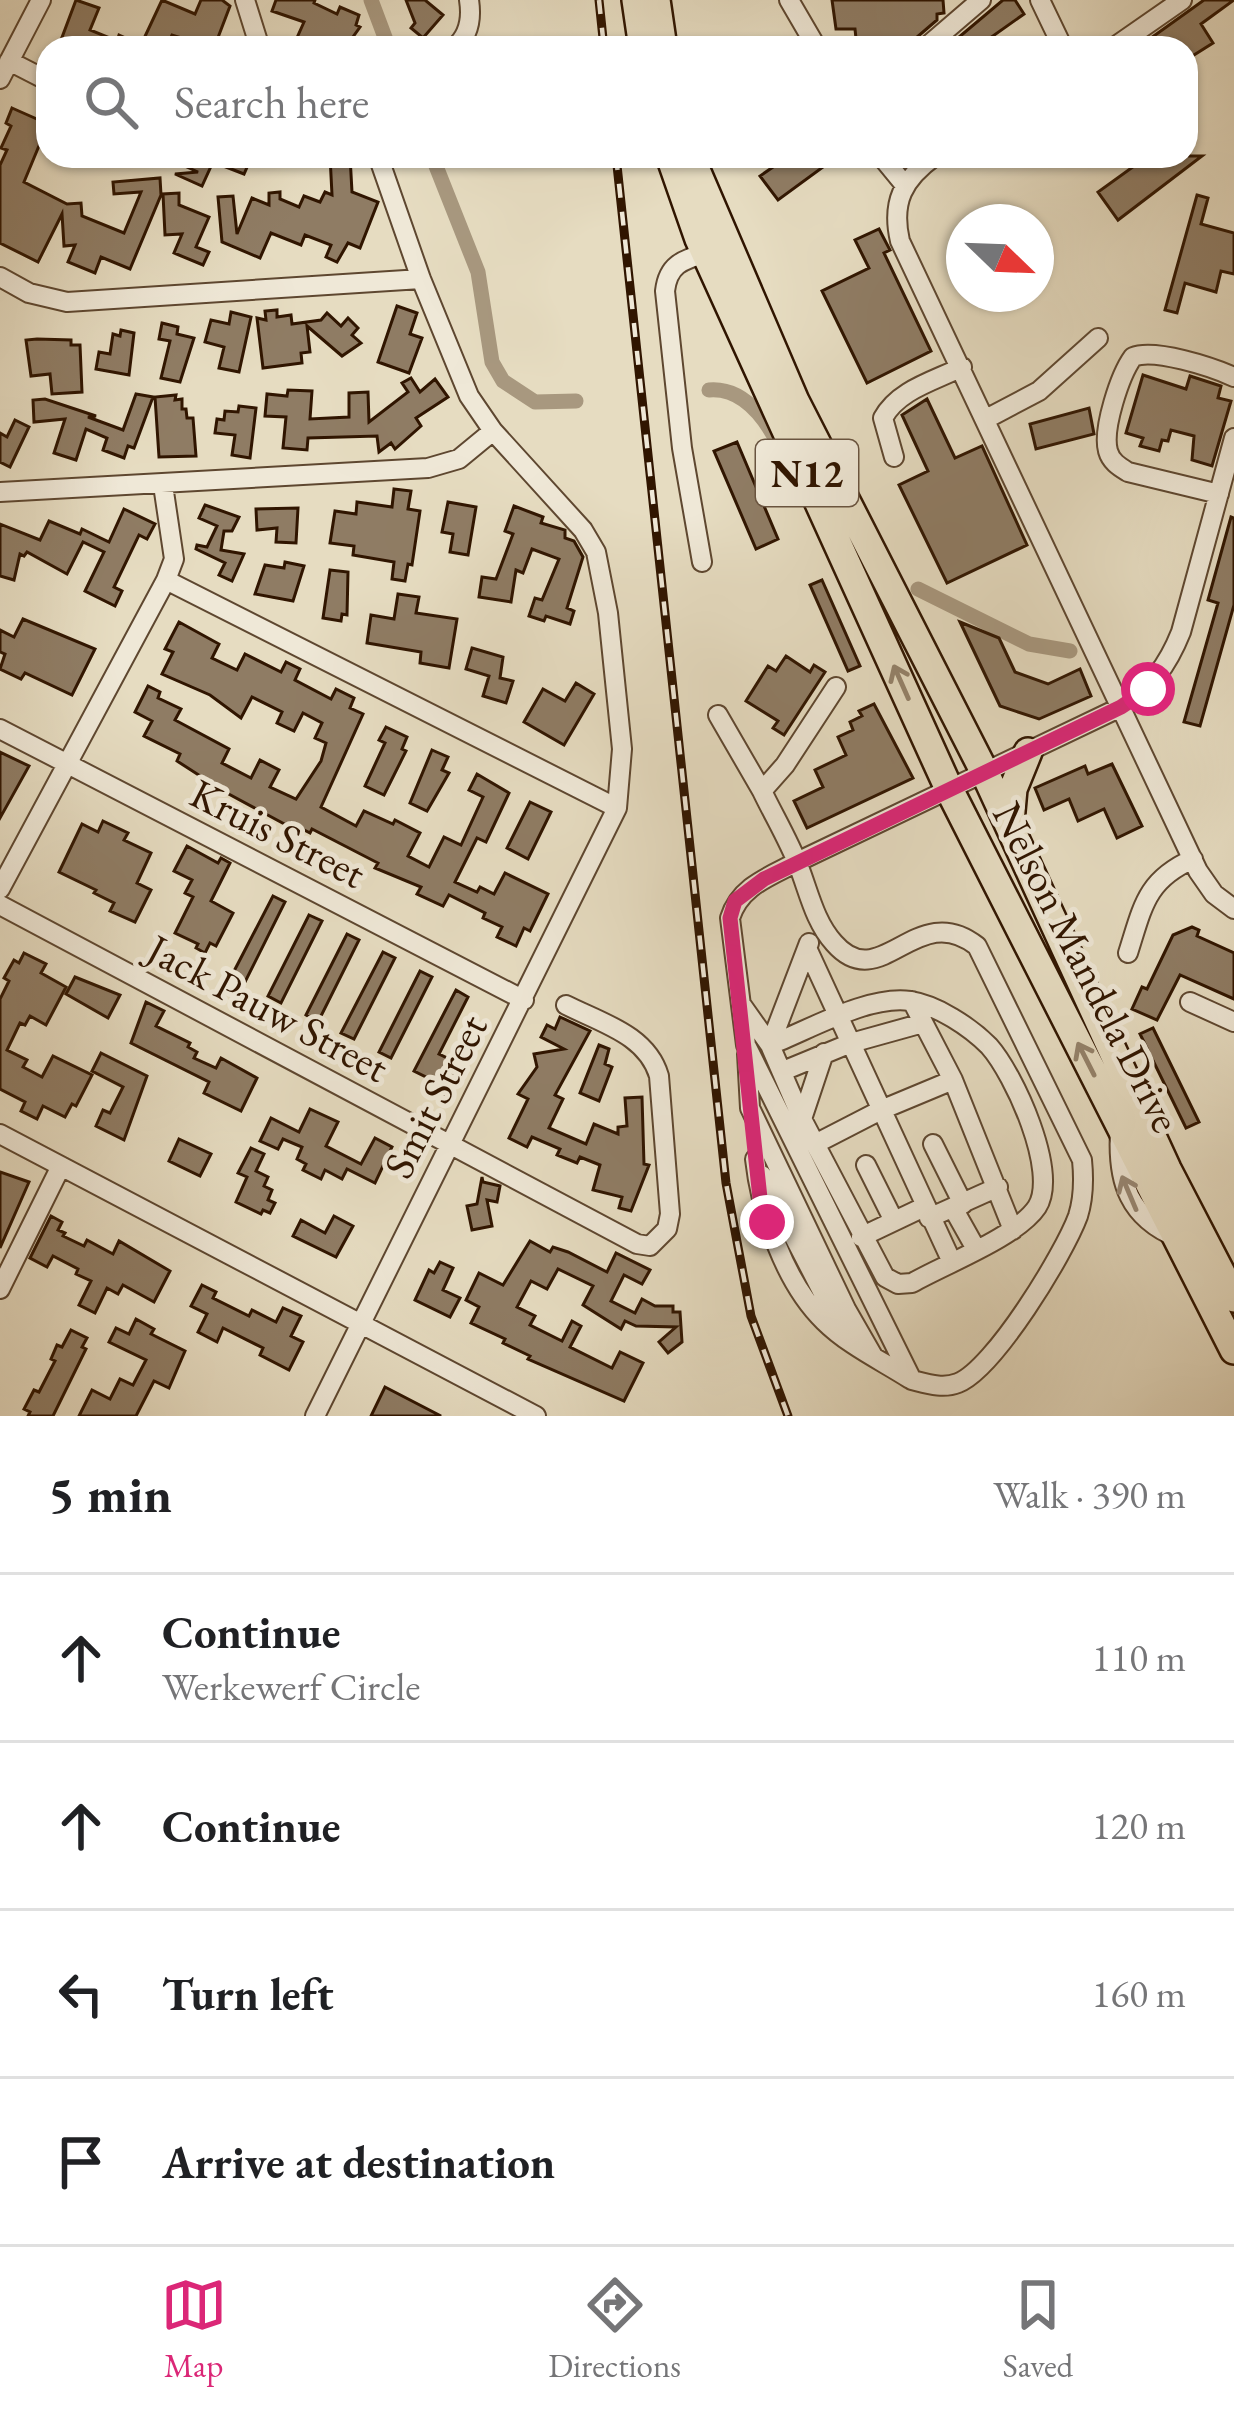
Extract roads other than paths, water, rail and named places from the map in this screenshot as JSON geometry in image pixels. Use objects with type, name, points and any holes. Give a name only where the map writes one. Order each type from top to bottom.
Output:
[{"type":"highway","points":[[636,0],[641,36]]},
{"type":"highway","points":[[656,0],[661,36]]},
{"type":"highway","name":"Nelson Mandela Drive","points":[[674,168],[706,253],[950,789],[1234,1350]]},
{"type":"highway","name":"Nelson Mandela Drive","points":[[695,168],[795,401],[985,773],[1167,1169],[1234,1298]]},
{"type":"highway","points":[[1010,827],[1012,789],[1028,752]]},
{"type":"street","points":[[36,78],[5,70],[41,0]]},
{"type":"street","points":[[245,0],[256,36]]},
{"type":"street","points":[[465,36],[469,0]]},
{"type":"street","points":[[789,0],[810,36]]},
{"type":"street","points":[[939,36],[981,0]]},
{"type":"street","points":[[1040,0],[1058,36]]},
{"type":"street","points":[[1131,36],[1181,0]]},
{"type":"street","points":[[166,580],[617,808],[622,749],[608,613],[596,553],[583,530],[493,431],[458,376],[382,168]]},
{"type":"street","points":[[891,168],[904,184]]},
{"type":"street","points":[[921,168],[904,184],[895,219],[900,241],[1193,859],[1214,894],[1234,909]]},
{"type":"street","points":[[702,562],[682,448],[665,290],[666,277],[674,266],[706,253]]},
{"type":"street","points":[[0,277],[29,293],[67,302],[421,278]]},
{"type":"street","points":[[986,419],[1039,391],[1099,338]]},
{"type":"street","points":[[1219,494],[1128,472],[1108,453],[1107,435],[1119,385],[1133,357],[1144,352],[1234,377]]},
{"type":"street","points":[[894,457],[883,418],[890,406],[901,395],[962,368]]},
{"type":"street","points":[[0,492],[428,468],[459,459],[493,431]]},
{"type":"street","points":[[718,715],[762,791],[797,862],[817,918],[835,945],[850,956],[869,960],[945,930],[962,934],[977,946],[1082,1160],[1082,1199],[1066,1244],[992,1357],[957,1383],[937,1387],[912,1380],[849,1340],[755,1160],[730,918],[735,901],[746,890],[797,862],[1121,707],[1148,689],[1170,660],[1181,632],[1234,437]]},
{"type":"street","points":[[0,889],[166,580],[174,559],[163,485]]},
{"type":"street","points":[[762,791],[785,765],[836,687]]},
{"type":"street","name":"Kruis Street","points":[[0,729],[524,1000]]},
{"type":"street","name":"Smit Street","points":[[315,1416],[617,808]]},
{"type":"street","points":[[1128,952],[1148,893],[1159,878],[1193,859]]},
{"type":"street","name":"Jack Pauw Street","points":[[0,904],[637,1244],[650,1246],[660,1240],[670,1214],[654,1060],[636,1040],[566,1005]]},
{"type":"street","points":[[770,1045],[817,918]]},
{"type":"street","points":[[808,948],[950,1260]]},
{"type":"street","points":[[739,1000],[770,1045],[877,1268],[898,1284],[911,1283],[1012,1230],[1036,1208],[1045,1173],[1007,1069],[969,1028],[912,1000],[838,1016],[770,1045]]},
{"type":"street","points":[[912,1000],[952,1080],[1012,1230]]},
{"type":"street","points":[[1190,1003],[1234,1022]]},
{"type":"street","points":[[783,1071],[851,1043],[923,1023]]},
{"type":"street","points":[[746,1045],[912,1380]]},
{"type":"street","points":[[802,1119],[824,1053]]},
{"type":"street","points":[[815,1144],[952,1080]]},
{"type":"street","points":[[750,1108],[846,1309],[874,1356]]},
{"type":"street","points":[[0,1134],[536,1416]]},
{"type":"street","points":[[934,1144],[976,1249]]},
{"type":"street","points":[[866,1165],[894,1221]]},
{"type":"street","points":[[0,1288],[61,1166]]},
{"type":"street","points":[[861,1237],[894,1221],[958,1206],[998,1187]]},
{"type":"waterway","points":[[371,0],[384,36]]},
{"type":"waterway","points":[[437,168],[478,272],[492,362],[503,381],[535,402],[576,401]]},
{"type":"waterway","points":[[709,390],[743,399],[761,416],[780,447]]},
{"type":"waterway","points":[[918,589],[1029,644],[1070,651]]},
{"type":"railway","points":[[599,0],[603,36]]},
{"type":"railway","points":[[617,168],[726,1183],[751,1316],[788,1416]]}]
